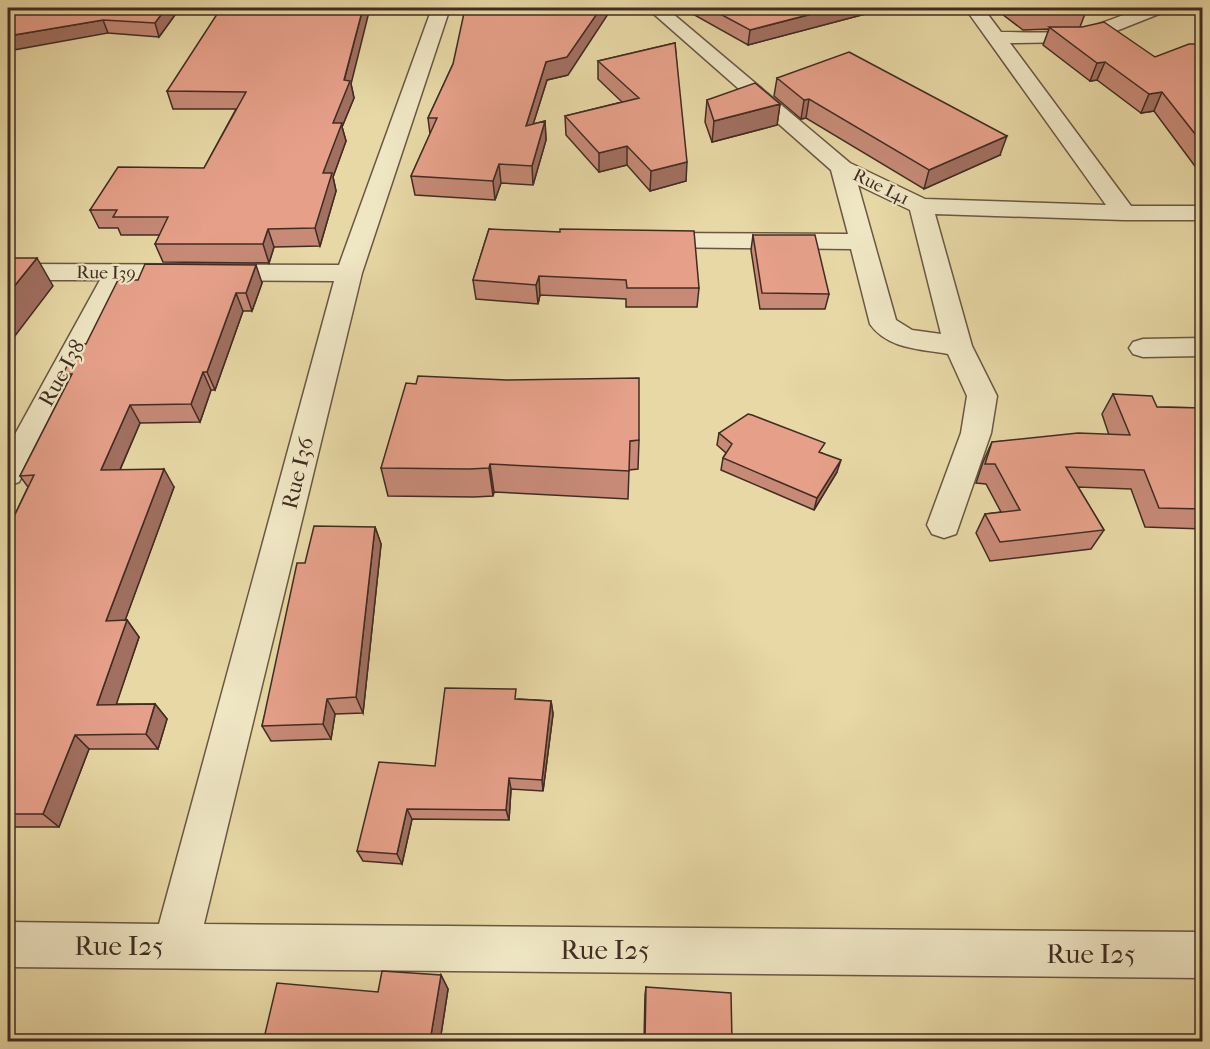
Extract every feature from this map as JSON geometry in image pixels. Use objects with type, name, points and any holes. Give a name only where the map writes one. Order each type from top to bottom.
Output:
[{"type":"street","name":"Rue I36","points":[[177,946],[349,273],[441,8]]},
{"type":"street","name":"Rue I41","points":[[656,8],[842,168],[921,206],[1124,213],[1203,213]]},
{"type":"street","points":[[974,8],[1124,213]]},
{"type":"street","points":[[996,38],[1075,36],[1099,31],[1158,8]]},
{"type":"street","points":[[842,168],[884,324],[905,338],[958,346]]},
{"type":"street","points":[[921,206],[958,346],[982,396],[976,433],[944,525]]},
{"type":"street","points":[[620,240],[861,242]]},
{"type":"street","name":"Rue I39","points":[[8,272],[349,273]]},
{"type":"street","name":"Rue I38","points":[[8,474],[117,273]]},
{"type":"street","points":[[1143,348],[1203,347]]},
{"type":"street","name":"Rue I25","points":[[8,945],[1203,955]]},
{"type":"building","points":[[166,8],[155,23],[103,20],[8,36],[8,9]]},
{"type":"building","points":[[221,8],[363,8],[344,80],[350,81],[333,123],[342,123],[323,173],[332,173],[315,228],[268,229],[263,244],[155,244],[168,217],[113,217],[117,210],[90,210],[118,167],[204,168],[246,92],[167,91]]},
{"type":"building","points":[[468,8],[601,8],[567,57],[546,62],[526,126],[545,121],[532,166],[499,164],[493,181],[411,176],[437,118],[428,118],[453,64],[464,13],[467,13]]},
{"type":"building","points":[[709,8],[835,8],[750,30]]},
{"type":"building","points":[[1021,8],[1081,8],[1086,11],[1029,14]]},
{"type":"building","points":[[1104,22],[1155,57],[1189,44],[1203,47],[1203,144],[1162,92],[1149,94],[1105,62],[1097,63],[1049,27],[1082,27]]},
{"type":"building","points":[[675,43],[687,162],[651,171],[627,146],[599,153],[565,116],[639,98],[598,61]]},
{"type":"building","points":[[849,52],[1007,136],[929,170],[809,99],[804,100],[777,78]]},
{"type":"building","points":[[755,83],[780,104],[714,121],[707,100]]},
{"type":"building","points":[[489,229],[560,232],[560,229],[694,231],[699,288],[627,288],[626,280],[539,276],[536,285],[473,280]]},
{"type":"building","points":[[753,235],[815,235],[829,294],[762,293]]},
{"type":"building","points":[[8,258],[37,258],[8,294]]},
{"type":"building","points":[[145,264],[256,265],[246,293],[236,293],[207,372],[203,372],[191,404],[130,405],[101,470],[164,469],[106,621],[127,620],[97,705],[155,704],[146,734],[75,735],[43,814],[8,814],[8,529],[34,475],[20,476],[72,374],[63,374],[78,344],[86,344],[118,280],[138,280]]},
{"type":"building","points":[[418,376],[507,380],[639,378],[639,440],[630,441],[629,471],[490,464],[489,468],[469,469],[381,468],[406,383],[416,384]]},
{"type":"building","points":[[1113,394],[1152,396],[1157,407],[1203,408],[1203,509],[1159,508],[1144,470],[1066,467],[1104,530],[1000,542],[985,514],[1020,510],[995,464],[985,464],[992,442],[1078,433],[1130,435]]},
{"type":"building","points":[[748,414],[825,443],[819,452],[841,460],[817,498],[723,458],[732,444],[719,433]]},
{"type":"building","points":[[314,526],[375,527],[356,697],[327,699],[323,724],[262,726],[297,563],[305,563]]},
{"type":"building","points":[[445,688],[516,689],[515,699],[551,701],[542,780],[509,778],[506,810],[407,809],[397,854],[357,851],[379,762],[435,766]]},
{"type":"building","points":[[382,971],[441,975],[430,1041],[304,1041],[305,1037],[265,1034],[277,983],[378,992]]},
{"type":"building","points":[[646,987],[731,993],[732,1041],[645,1041]]}]
